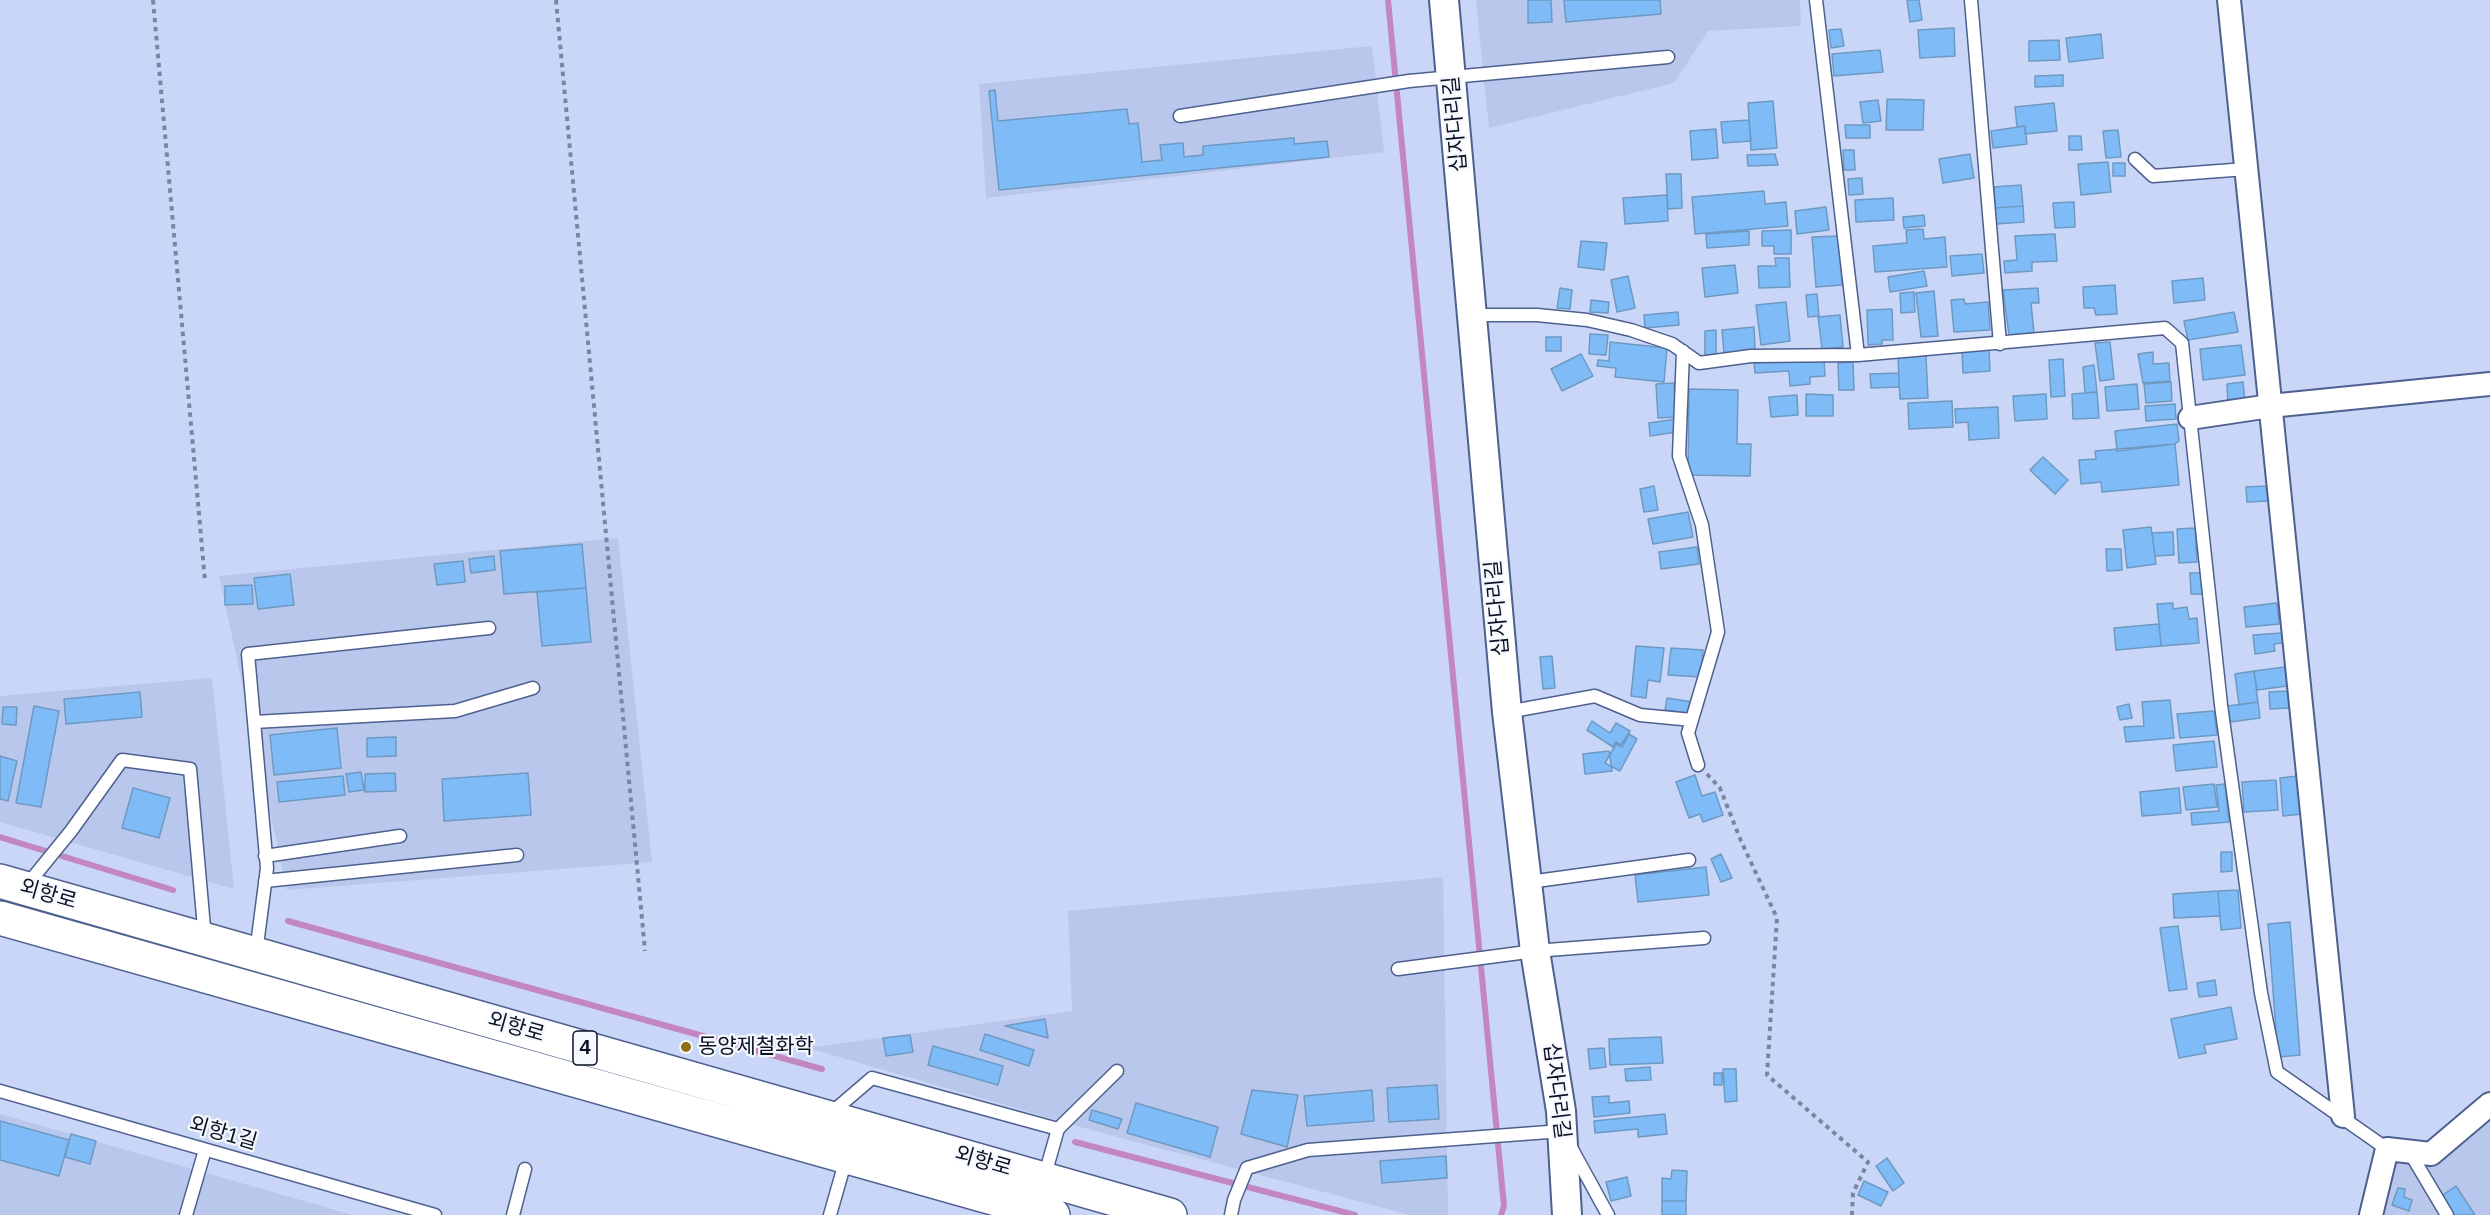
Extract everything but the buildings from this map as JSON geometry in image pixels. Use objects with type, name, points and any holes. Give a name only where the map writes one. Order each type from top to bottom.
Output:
[{"type":"main road","name":"외항로","points":[[22,879],[206,940],[1170,1215]]},
{"type":"main road","name":"외항로","points":[[0,918],[1053,1215]]},
{"type":"street","name":"십자다리길","points":[[1444,0],[1453,77],[1507,712],[1529,882],[1535,951],[1562,1131],[1567,1215]]},
{"type":"street","points":[[2229,0],[2343,1116]]},
{"type":"street","points":[[2190,418],[2270,406],[2490,384]]},
{"type":"street","points":[[2371,1215],[2398,1150],[2431,1154],[2490,1104]]},
{"type":"lane","points":[[1816,0],[1858,355]]},
{"type":"lane","points":[[1971,0],[2000,344]]},
{"type":"lane","points":[[1180,117],[1409,81],[1668,57]]},
{"type":"lane","points":[[2135,159],[2153,176],[2246,169]]},
{"type":"lane","points":[[1472,315],[1537,315],[1587,320],[1631,330],[1672,344],[1699,363],[1751,356],[1858,355],[2165,328],[2182,344],[2221,705],[2270,1040],[2277,1072],[2398,1150],[2446,1215]]},
{"type":"lane","points":[[1683,351],[1679,456],[1702,525],[1718,632],[1688,733],[1698,765]]},
{"type":"lane","points":[[256,954],[266,856],[248,654],[489,628]]},
{"type":"lane","points":[[254,722],[455,711],[533,688]]},
{"type":"lane","points":[[1507,712],[1595,696],[1640,715],[1692,720]]},
{"type":"lane","points":[[22,879],[71,831],[123,760],[190,769],[206,940]]},
{"type":"lane","points":[[266,856],[400,836]]},
{"type":"lane","points":[[265,880],[517,855]]},
{"type":"lane","points":[[1529,882],[1689,860]]},
{"type":"lane","points":[[1398,969],[1535,951],[1704,938]]},
{"type":"lane","points":[[1044,1179],[1058,1129],[1117,1071]]},
{"type":"lane","points":[[827,1117],[872,1078],[1058,1129]]},
{"type":"lane","name":"외항1길","points":[[0,1091],[435,1215]]},
{"type":"lane","points":[[1231,1215],[1234,1200],[1247,1168],[1308,1150],[1562,1131],[1608,1215]]},
{"type":"lane","points":[[186,1215],[205,1150]]},
{"type":"lane","points":[[830,1215],[846,1158]]},
{"type":"lane","points":[[513,1215],[525,1169]]},
{"type":"path","points":[[153,0],[205,581]]},
{"type":"path","points":[[556,0],[645,951]]},
{"type":"path","points":[[1698,765],[1720,788],[1741,841],[1777,918],[1767,1075],[1868,1162],[1853,1194],[1852,1215]]},
{"type":"shaded area","points":[[1476,0],[1800,0],[1801,26],[1708,31],[1674,83],[1489,128]]},
{"type":"shaded area","points":[[1372,46],[1384,152],[986,198],[979,84]]},
{"type":"shaded area","points":[[618,538],[652,862],[287,890],[219,576]]},
{"type":"shaded area","points":[[212,678],[234,889],[0,822],[0,696]]},
{"type":"shaded area","points":[[1443,877],[1448,1215],[1410,1215],[1084,1128],[808,1048],[1072,1011],[1068,911]]},
{"type":"shaded area","points":[[2490,1107],[2490,1215],[2379,1215],[2393,1163],[2436,1157]]},
{"type":"shaded area","points":[[0,1114],[353,1215],[0,1215]]},
{"type":"waterway","points":[[1388,0],[1504,1206],[1501,1215]]},
{"type":"waterway","points":[[0,837],[173,890]]},
{"type":"waterway","points":[[288,921],[822,1069]]},
{"type":"waterway","points":[[1075,1142],[1355,1215]]},
{"type":"place","name":"동양제철화학","points":[[686,1047]]}]
